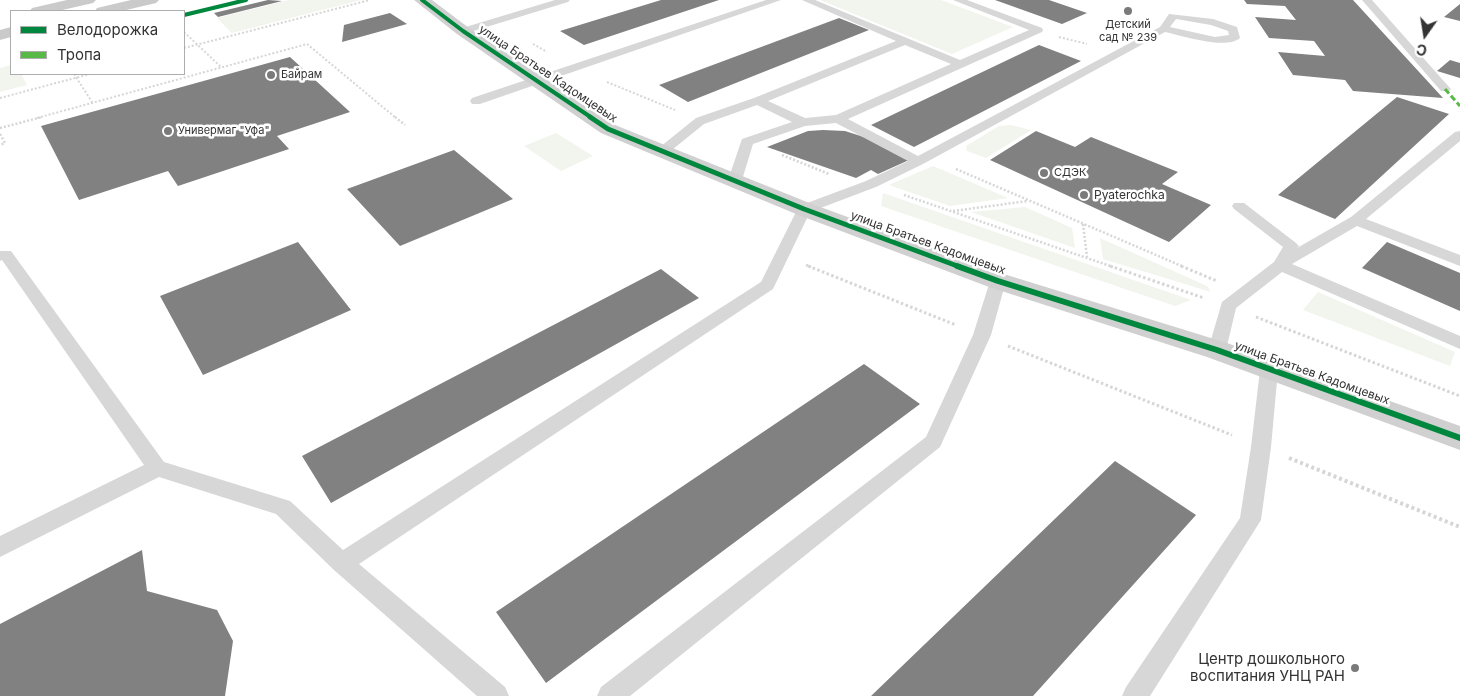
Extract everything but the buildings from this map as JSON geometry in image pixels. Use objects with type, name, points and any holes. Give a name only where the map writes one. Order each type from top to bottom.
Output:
[{"type":"main road","points":[[43,10],[88,0]]},
{"type":"main road","points":[[107,10],[151,0]]},
{"type":"street","name":"улица Братьев Кадомцевых","points":[[422,0],[462,31],[538,80],[608,129],[804,209],[998,281],[1217,350],[1460,438]]},
{"type":"lane","points":[[462,31],[565,0]]},
{"type":"lane","points":[[476,101],[776,0]]},
{"type":"lane","points":[[807,0],[960,64]]},
{"type":"lane","points":[[735,180],[748,142],[803,122],[838,119],[1038,30],[958,0]]},
{"type":"lane","points":[[1367,0],[1446,89]]},
{"type":"lane","points":[[342,563],[767,285],[804,209],[871,184],[922,159],[1164,29],[1173,16],[1212,22],[1233,29],[1235,38],[1215,40],[1164,29]]},
{"type":"lane","points":[[662,151],[700,121],[758,101],[906,41]]},
{"type":"lane","points":[[758,101],[803,122]]},
{"type":"lane","points":[[838,119],[922,159]]},
{"type":"lane","points":[[1217,350],[1228,306],[1280,265],[1356,220],[1460,135]]},
{"type":"lane","points":[[1239,206],[1291,246],[1280,265]]},
{"type":"lane","points":[[1356,220],[1460,261]]},
{"type":"lane","points":[[0,256],[6,254],[157,468],[284,507],[342,563],[496,696]]},
{"type":"lane","points":[[1280,265],[1460,343]]},
{"type":"lane","points":[[610,696],[933,442],[982,335],[998,281]]},
{"type":"lane","points":[[1135,696],[1250,520],[1261,446],[1269,370]]},
{"type":"lane","points":[[0,547],[157,468]]},
{"type":"path","points":[[185,48],[370,0]]},
{"type":"path","points":[[493,21],[574,68],[700,121]]},
{"type":"path","points":[[185,33],[221,67]]},
{"type":"path","points":[[1055,36],[1089,45]]},
{"type":"path","points":[[0,128],[307,44],[405,125]]},
{"type":"path","points":[[74,75],[92,102]]},
{"type":"path","points":[[0,98],[86,75]]},
{"type":"path","points":[[0,134],[5,143],[0,145]]},
{"type":"path","points":[[748,142],[856,184],[871,184],[1228,306],[1460,396]]},
{"type":"path","points":[[922,159],[1029,200],[1246,292]]},
{"type":"path","points":[[950,211],[1029,200]]},
{"type":"path","points":[[1083,224],[1087,257]]},
{"type":"path","points":[[782,255],[1460,527]]},
{"type":"shaded area","points":[[289,0],[361,0],[232,33],[217,18]]},
{"type":"shaded area","points":[[820,0],[941,0],[1013,27],[952,54]]},
{"type":"shaded area","points":[[10,65],[10,75],[22,75],[27,85],[0,92],[0,68]]},
{"type":"shaded area","points":[[1011,125],[1031,130],[986,158],[967,151],[966,146],[999,126]]},
{"type":"shaded area","points":[[556,133],[593,156],[561,171],[524,146]]},
{"type":"shaded area","points":[[933,166],[1008,198],[950,206],[889,185]]},
{"type":"shaded area","points":[[883,193],[1191,300],[1175,306],[881,206]]},
{"type":"shaded area","points":[[1025,207],[1072,228],[1075,248],[971,212]]},
{"type":"shaded area","points":[[1100,238],[1207,286],[1211,292],[1103,259]]},
{"type":"shaded area","points":[[1318,292],[1455,352],[1450,366],[1303,310]]},
{"type":"marked path","points":[[1445,89],[1460,106]]},
{"type":"cycle path","points":[[185,15],[246,0]]},
{"type":"cycle path","points":[[422,0],[463,31],[608,129],[804,209],[998,281],[1217,350],[1460,438]]},
{"type":"place","name":"Детский сад № 239","points":[[1128,11]]},
{"type":"place","name":"Байрам","points":[[271,75]]},
{"type":"place","name":"Универмаг \"Уфа\"","points":[[168,131]]},
{"type":"place","name":"СДЭК","points":[[1044,173]]},
{"type":"place","name":"Pyaterochka","points":[[1084,195]]},
{"type":"place","name":"Центр дошкольного воспитания УНЦ РАН","points":[[1355,668]]}]
